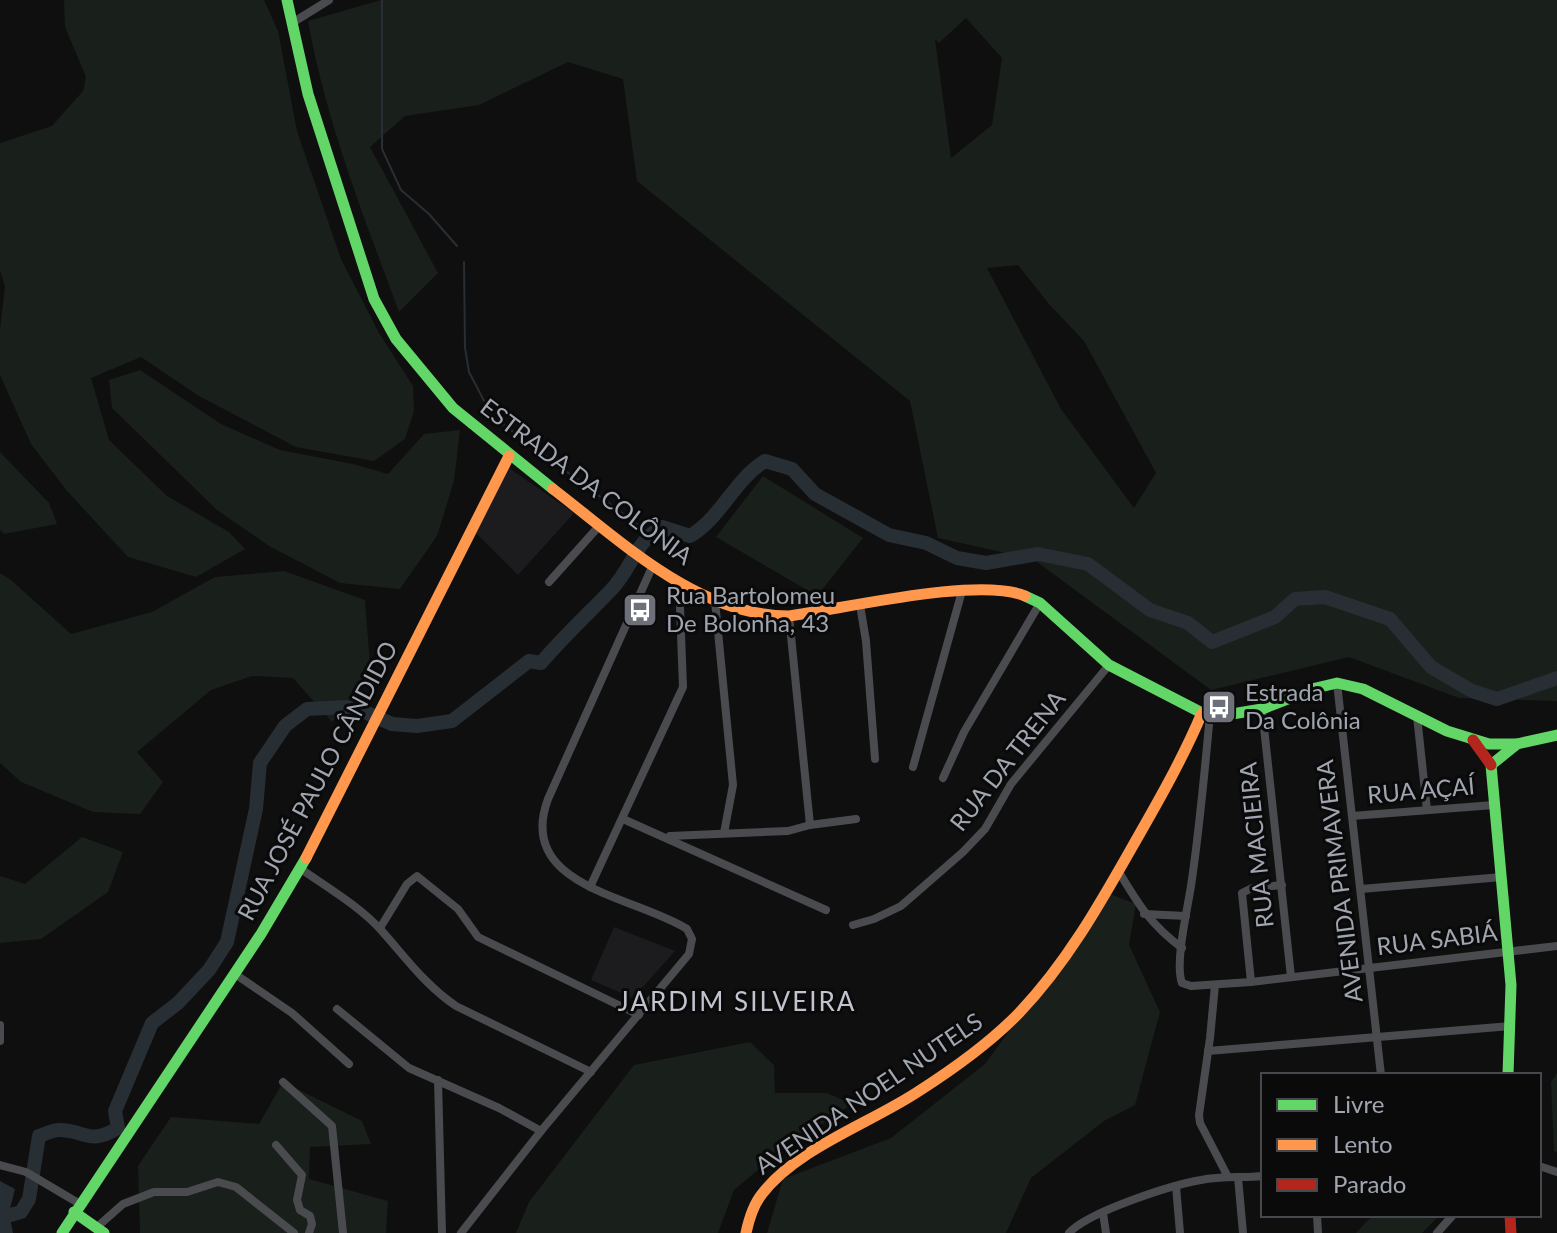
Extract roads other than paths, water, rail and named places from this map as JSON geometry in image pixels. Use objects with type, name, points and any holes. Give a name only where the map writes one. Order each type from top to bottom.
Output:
[{"type":"street","name":"ESTRADA DA COLÔNIA","points":[[287,0],[308,94],[374,299],[396,339],[433,386],[453,408],[509,456],[653,565],[715,601],[765,616],[789,616],[962,591],[1015,592],[1040,603],[1109,665],[1206,713]]},
{"type":"street","points":[[292,23],[329,0]]},
{"type":"street","name":"RUA JOSÉ PAULO CÂNDIDO","points":[[62,1233],[235,974],[301,869],[509,456]]},
{"type":"street","points":[[549,582],[600,525]]},
{"type":"street","points":[[461,1233],[541,1131],[689,954],[692,939],[687,929],[590,887],[565,872],[552,860],[542,836],[543,811],[653,565]]},
{"type":"street","points":[[590,887],[683,687],[679,581]]},
{"type":"street","points":[[913,767],[962,591]]},
{"type":"street","points":[[715,601],[733,785],[724,833]]},
{"type":"street","points":[[943,778],[964,732],[1040,603]]},
{"type":"street","points":[[860,605],[866,641],[875,759]]},
{"type":"street","points":[[789,616],[810,825]]},
{"type":"street","name":"RUA DA TRENA","points":[[853,925],[901,906],[963,852],[985,829],[1011,784],[1109,665]]},
{"type":"street","points":[[1119,872],[1144,914],[1182,948],[1196,850],[1206,713],[1241,713],[1262,709],[1337,683],[1363,689],[1447,731],[1489,744],[1517,744],[1557,735]]},
{"type":"street","name":"AVENIDA PRIMAVERA","points":[[1337,683],[1381,1073]]},
{"type":"street","name":"RUA MACIEIRA","points":[[1262,709],[1291,977]]},
{"type":"street","name":"AVENIDA NOEL NUTELS","points":[[746,1233],[759,1197],[779,1177],[833,1142],[885,1114],[1000,1032],[1061,961],[1092,919],[1206,713]]},
{"type":"street","points":[[1417,716],[1427,810]]},
{"type":"street","points":[[1473,739],[1491,765],[1508,952],[1511,1026],[1508,1073]]},
{"type":"street","points":[[1491,765],[1517,744]]},
{"type":"street","name":"RUA AÇAÍ","points":[[1352,816],[1494,805]]},
{"type":"street","points":[[623,819],[826,910]]},
{"type":"street","points":[[667,837],[788,831],[856,819]]},
{"type":"street","points":[[301,869],[380,928],[437,994],[591,1072]]},
{"type":"street","points":[[380,928],[407,884],[417,876],[458,909],[478,937],[639,1015]]},
{"type":"street","points":[[1361,889],[1502,877]]},
{"type":"street","points":[[1251,982],[1242,893],[1252,888],[1282,885]]},
{"type":"street","points":[[1144,914],[1186,916]]},
{"type":"street","name":"RUA SABIÁ","points":[[1182,948],[1180,981],[1191,986],[1251,982],[1557,946]]},
{"type":"street","points":[[235,974],[292,1013],[349,1064]]},
{"type":"street","points":[[1215,985],[1199,1115],[1200,1123],[1233,1177],[1243,1233]]},
{"type":"street","points":[[337,1009],[409,1068],[499,1108],[541,1131]]},
{"type":"street","points":[[0,1025],[0,1041]]},
{"type":"street","points":[[1208,1051],[1511,1026]]},
{"type":"street","points":[[438,1080],[442,1233]]},
{"type":"street","points":[[283,1082],[332,1126],[343,1233]]},
{"type":"street","points":[[276,1145],[302,1175],[297,1200],[300,1210],[310,1216],[312,1224],[309,1233]]},
{"type":"street","points":[[0,1165],[26,1172],[42,1181],[101,1230],[123,1204],[154,1192],[187,1192],[218,1182],[236,1187],[294,1233]]},
{"type":"street","points":[[1069,1233],[1081,1222],[1176,1186],[1261,1176]]},
{"type":"street","points":[[1176,1186],[1180,1233]]},
{"type":"street","points":[[1103,1213],[1106,1233]]},
{"type":"street","points":[[1437,1233],[1451,1217]]},
{"type":"waterway","points":[[382,0],[382,149],[401,190],[429,214],[457,246]]},
{"type":"waterway","points":[[464,262],[465,348],[469,372],[492,416],[649,533]]},
{"type":"waterway","points":[[0,1218],[21,1212],[29,1199],[39,1136],[59,1130],[93,1137],[118,1128],[115,1111],[152,1023],[178,1003],[209,970],[227,942],[256,809],[260,763],[285,726],[307,709],[346,707],[392,724],[417,726],[452,721],[529,661],[541,663],[618,582],[640,547],[653,533],[662,527],[690,536],[765,461],[792,469],[815,494],[889,535],[926,543],[957,558],[986,563],[1038,554],[1088,564],[1150,610],[1188,623],[1212,642],[1275,617],[1295,599],[1325,597],[1390,619],[1431,667],[1472,691],[1497,699],[1557,678]]},
{"type":"place","name":"Rua Bartolomeu De Bolonha, 43","points":[[640,610]]},
{"type":"place","name":"Estrada Da Colônia","points":[[1219,707]]},
{"type":"district","name":"JARDIM SILVEIRA","points":[[737,1002]]}]
